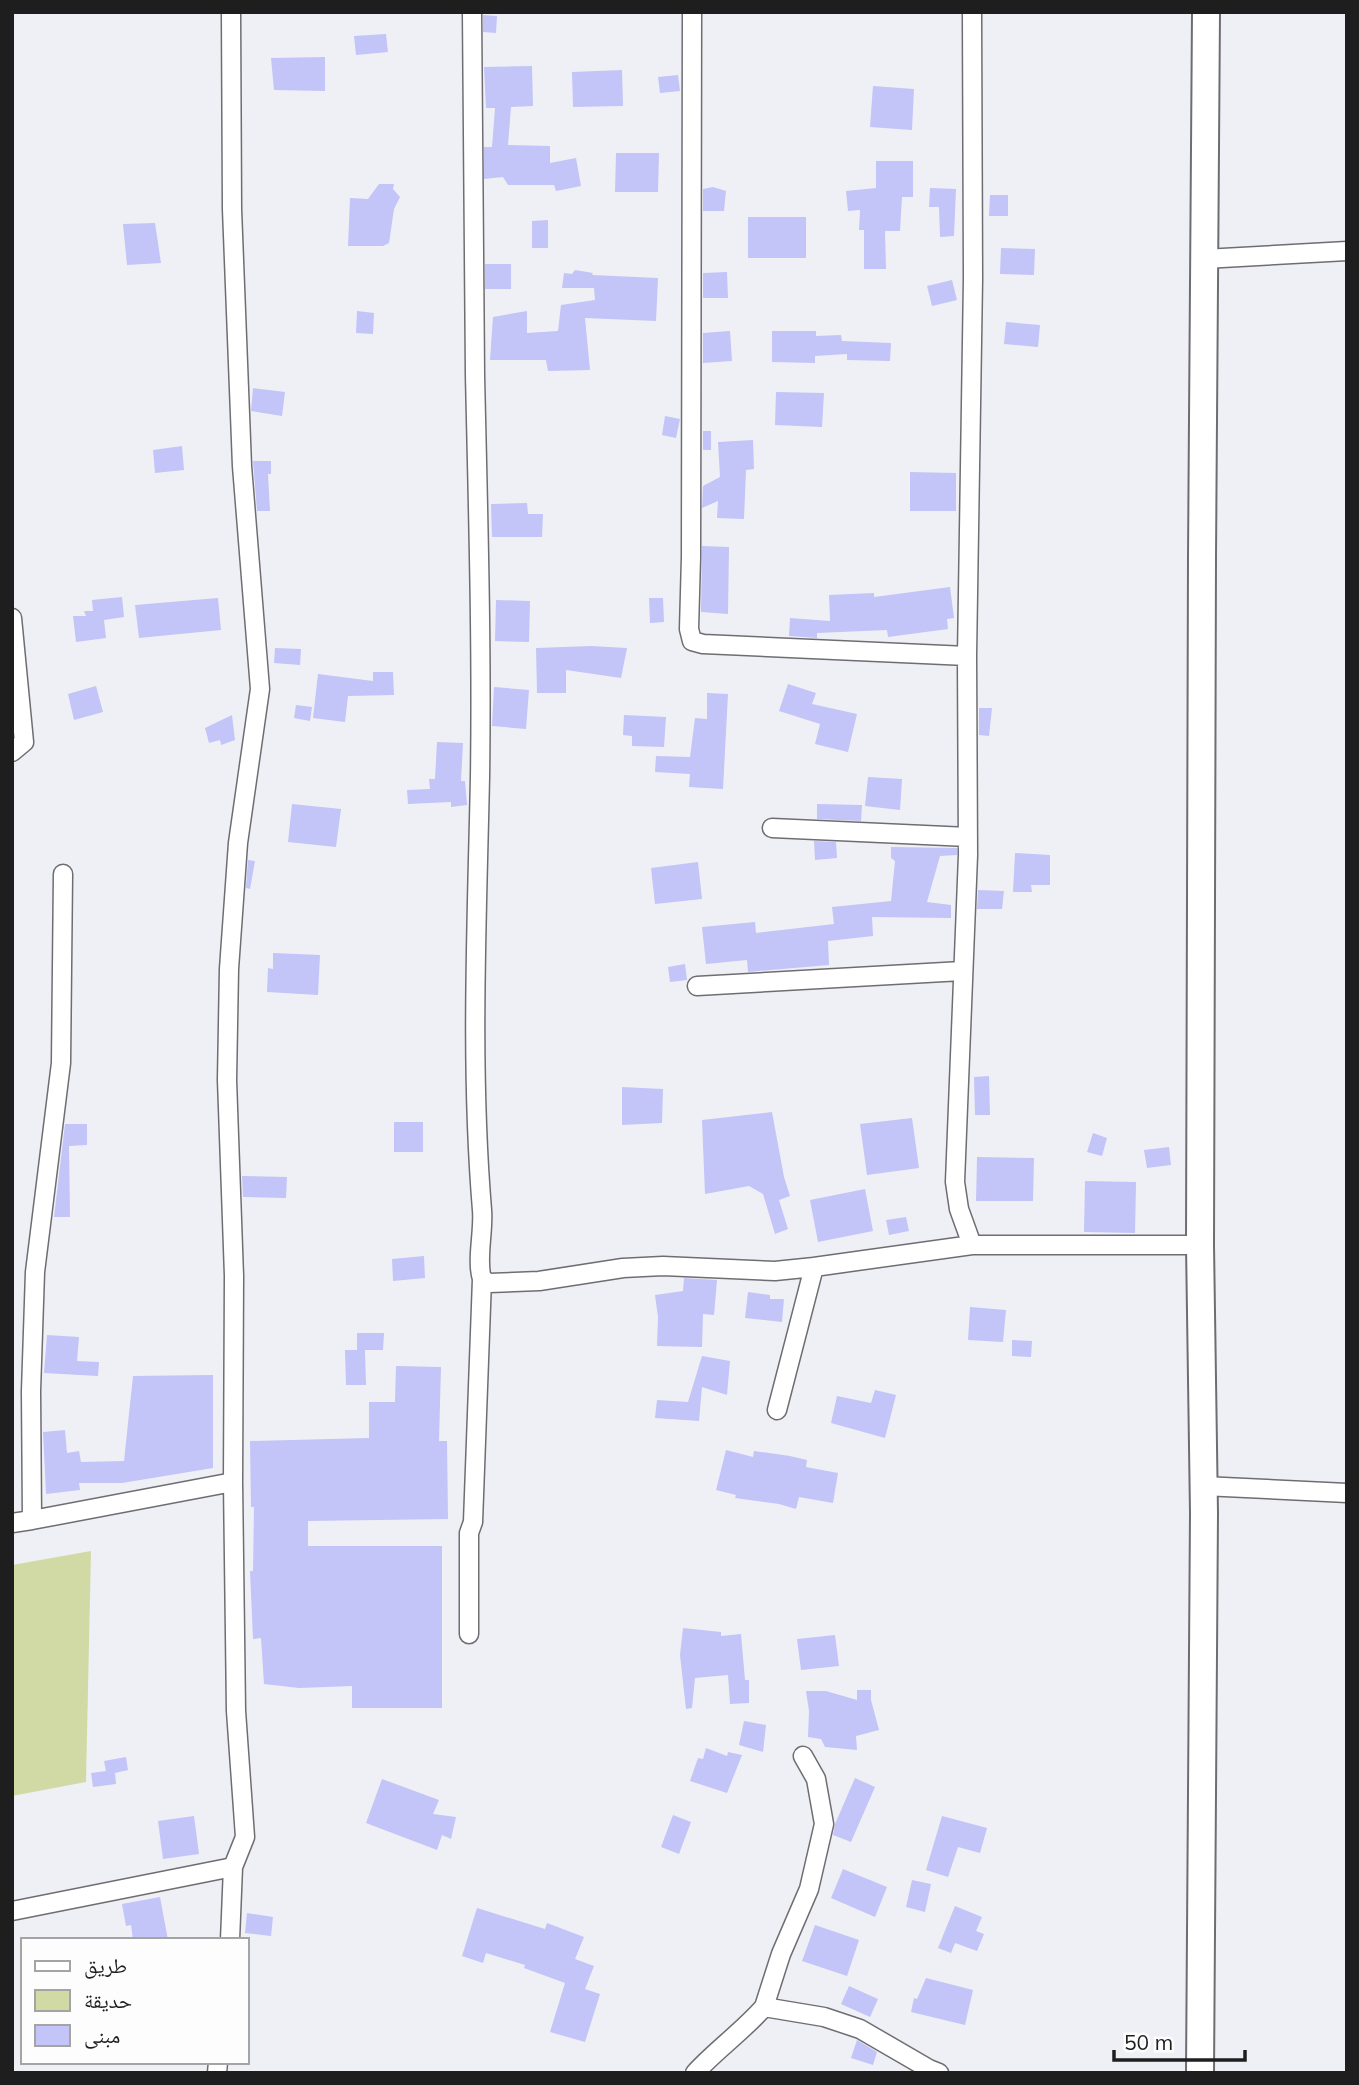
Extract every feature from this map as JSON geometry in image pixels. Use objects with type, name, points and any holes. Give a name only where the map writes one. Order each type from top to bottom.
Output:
[{"type":"street","points":[[230,1938],[233,1867],[245,1837],[236,1710],[234,1276],[226,1080],[229,969],[238,843],[260,689],[242,467],[232,209],[231,12]]},
{"type":"street","points":[[469,1634],[469,1533],[473,1522],[483,1226],[475,1008],[480,759],[472,12]]},
{"type":"street","points":[[692,12],[692,545],[689,629],[692,641],[703,645],[967,656]]},
{"type":"street","points":[[971,1245],[959,1209],[955,1182],[968,837],[967,656],[973,279],[972,12]]},
{"type":"street","points":[[1200,2073],[1203,1486],[1200,1245],[1206,12]]},
{"type":"street","points":[[1204,259],[1347,251]]},
{"type":"street","points":[[12,618],[24,742],[12,752]]},
{"type":"street","points":[[772,828],[968,837]]},
{"type":"street","points":[[32,1520],[31,1429],[35,1272],[61,1063],[63,874]]},
{"type":"street","points":[[697,986],[962,971]]},
{"type":"street","points":[[482,1279],[489,1283],[539,1281],[623,1268],[663,1266],[775,1271],[971,1245],[1200,1245]]},
{"type":"street","points":[[777,1410],[814,1267]]},
{"type":"street","points":[[12,1522],[233,1482]]},
{"type":"street","points":[[1203,1486],[1347,1493]]},
{"type":"street","points":[[695,2073],[744,2030],[764,2007],[781,1954],[808,1889],[824,1824],[816,1779],[803,1756]]},
{"type":"street","points":[[12,1911],[233,1867]]},
{"type":"street","points":[[764,2007],[824,2017],[860,2029],[939,2073]]},
{"type":"green space","points":[[91,1551],[86,1782],[12,1796],[12,1565]]},
{"type":"building","points":[[483,15],[497,16],[496,33],[483,32]]},
{"type":"building","points":[[386,34],[388,52],[356,55],[354,36]]},
{"type":"building","points":[[325,57],[325,91],[274,90],[271,58]]},
{"type":"building","points":[[532,66],[533,106],[511,107],[508,145],[550,146],[550,163],[576,158],[581,186],[556,191],[554,185],[508,185],[503,177],[484,179],[484,147],[492,147],[495,108],[486,108],[484,67]]},
{"type":"building","points":[[622,70],[623,106],[573,107],[572,72]]},
{"type":"building","points":[[678,75],[680,91],[660,93],[658,77]]},
{"type":"building","points":[[873,86],[914,89],[912,130],[870,127]]},
{"type":"building","points":[[616,153],[659,153],[658,192],[615,192]]},
{"type":"building","points":[[876,161],[913,161],[913,197],[902,197],[900,231],[885,231],[886,269],[864,269],[864,230],[859,230],[860,210],[848,211],[846,191],[876,188]]},
{"type":"building","points":[[379,184],[394,184],[393,189],[400,197],[394,209],[389,243],[383,246],[348,246],[350,198],[368,199]]},
{"type":"building","points":[[713,187],[726,191],[724,211],[703,211],[703,189]]},
{"type":"building","points":[[930,188],[956,189],[954,236],[940,237],[939,207],[929,207]]},
{"type":"building","points":[[990,195],[1008,195],[1008,216],[989,216]]},
{"type":"building","points":[[748,217],[806,217],[806,258],[748,258]]},
{"type":"building","points":[[548,220],[548,248],[532,248],[532,221]]},
{"type":"building","points":[[155,223],[161,263],[127,265],[123,224]]},
{"type":"building","points":[[1001,248],[1035,249],[1034,275],[1000,274]]},
{"type":"building","points":[[485,264],[511,264],[511,289],[485,289]]},
{"type":"building","points":[[575,270],[593,273],[592,275],[658,278],[656,321],[585,318],[590,370],[548,371],[546,360],[490,360],[493,317],[527,311],[527,333],[558,331],[561,305],[595,300],[594,288],[562,288],[564,273],[572,274]]},
{"type":"building","points":[[727,272],[728,298],[703,298],[703,273]]},
{"type":"building","points":[[952,280],[957,300],[932,306],[927,286]]},
{"type":"building","points":[[357,311],[374,313],[373,334],[356,333]]},
{"type":"building","points":[[1006,322],[1040,325],[1038,347],[1004,344]]},
{"type":"building","points":[[730,331],[732,361],[703,363],[703,333]]},
{"type":"building","points":[[772,331],[816,331],[816,336],[841,335],[842,341],[891,343],[890,361],[847,360],[847,354],[815,356],[815,363],[772,362]]},
{"type":"building","points":[[253,388],[285,392],[282,416],[251,411]]},
{"type":"building","points":[[776,392],[824,393],[822,427],[775,425]]},
{"type":"building","points":[[665,416],[680,419],[676,438],[662,435]]},
{"type":"building","points":[[703,431],[711,431],[711,450],[703,450]]},
{"type":"building","points":[[753,440],[754,469],[746,470],[744,519],[717,518],[718,501],[702,508],[703,486],[720,477],[718,442]]},
{"type":"building","points":[[182,446],[184,470],[155,473],[153,450]]},
{"type":"building","points":[[253,461],[271,461],[271,474],[268,474],[270,511],[257,511]]},
{"type":"building","points":[[910,472],[956,473],[956,511],[910,511]]},
{"type":"building","points":[[527,503],[528,514],[543,514],[542,537],[492,537],[491,504]]},
{"type":"building","points":[[702,546],[729,547],[728,614],[701,612]]},
{"type":"building","points":[[950,587],[954,618],[947,619],[948,629],[888,637],[887,630],[817,633],[817,638],[789,636],[790,618],[830,621],[829,595],[874,593],[874,597]]},
{"type":"building","points":[[122,597],[124,617],[104,620],[106,638],[76,642],[73,616],[86,616],[84,611],[93,611],[92,600]]},
{"type":"building","points":[[218,598],[221,630],[139,638],[135,605]]},
{"type":"building","points":[[649,598],[663,598],[664,622],[650,623]]},
{"type":"building","points":[[496,600],[530,601],[529,642],[495,641]]},
{"type":"building","points":[[275,648],[301,649],[300,665],[274,663]]},
{"type":"building","points":[[536,648],[627,648],[621,678],[566,670],[566,693],[537,693]]},
{"type":"building","points":[[373,672],[393,672],[394,695],[348,696],[345,722],[313,718],[318,674],[373,681]]},
{"type":"building","points":[[788,684],[816,693],[812,704],[857,714],[848,752],[815,744],[820,724],[779,711]]},
{"type":"building","points":[[96,686],[103,712],[74,720],[68,694]]},
{"type":"building","points":[[494,687],[529,690],[526,729],[492,726]]},
{"type":"building","points":[[707,693],[728,694],[723,789],[689,787],[690,774],[655,772],[656,756],[690,757],[695,718],[707,719]]},
{"type":"building","points":[[296,705],[312,707],[310,721],[294,718]]},
{"type":"building","points":[[979,708],[992,708],[989,736],[979,735]]},
{"type":"building","points":[[232,715],[235,740],[221,745],[220,740],[209,743],[205,728]]},
{"type":"building","points":[[624,715],[666,717],[664,747],[632,746],[632,736],[623,735]]},
{"type":"building","points":[[437,742],[463,743],[461,781],[465,781],[467,805],[451,807],[451,802],[408,804],[407,790],[430,789],[429,779],[435,779]]},
{"type":"building","points":[[868,777],[902,779],[900,810],[865,806]]},
{"type":"building","points":[[292,804],[341,809],[336,847],[288,842]]},
{"type":"building","points":[[817,804],[862,805],[861,821],[817,819]]},
{"type":"building","points":[[814,841],[836,842],[837,858],[815,860]]},
{"type":"building","points":[[891,847],[957,848],[957,855],[940,856],[927,902],[951,905],[951,918],[872,917],[873,936],[828,941],[829,965],[748,972],[747,960],[706,964],[702,927],[755,922],[756,933],[834,924],[832,907],[891,901],[895,861],[891,858]]},
{"type":"building","points":[[1015,853],[1050,855],[1050,885],[1031,885],[1032,892],[1013,892]]},
{"type":"building","points":[[248,860],[255,861],[250,889],[246,888]]},
{"type":"building","points":[[698,862],[702,899],[655,904],[651,868]]},
{"type":"building","points":[[978,890],[1004,891],[1002,909],[977,909]]},
{"type":"building","points":[[273,953],[320,955],[318,995],[267,992],[268,968],[273,969]]},
{"type":"building","points":[[685,964],[687,980],[670,982],[668,967]]},
{"type":"building","points":[[989,1076],[990,1115],[975,1115],[974,1077]]},
{"type":"building","points":[[622,1087],[663,1089],[662,1123],[622,1125]]},
{"type":"building","points":[[772,1112],[790,1196],[779,1200],[788,1229],[775,1234],[763,1194],[749,1186],[705,1194],[702,1120]]},
{"type":"building","points":[[912,1118],[919,1168],[867,1175],[860,1124]]},
{"type":"building","points":[[394,1122],[423,1122],[423,1152],[394,1152]]},
{"type":"building","points":[[65,1124],[87,1124],[87,1145],[69,1146],[70,1217],[54,1217]]},
{"type":"building","points":[[1093,1133],[1107,1138],[1102,1156],[1087,1152]]},
{"type":"building","points":[[1169,1147],[1171,1165],[1147,1168],[1144,1150]]},
{"type":"building","points":[[977,1157],[1034,1158],[1033,1201],[976,1201]]},
{"type":"building","points":[[242,1176],[287,1177],[286,1198],[243,1197]]},
{"type":"building","points":[[1085,1181],[1136,1182],[1135,1233],[1084,1232]]},
{"type":"building","points":[[865,1189],[873,1231],[818,1242],[810,1200]]},
{"type":"building","points":[[906,1217],[909,1231],[889,1235],[886,1220]]},
{"type":"building","points":[[424,1256],[425,1278],[393,1281],[392,1259]]},
{"type":"building","points":[[684,1278],[717,1280],[714,1315],[703,1314],[702,1347],[657,1346],[658,1317],[655,1295],[683,1291]]},
{"type":"building","points":[[748,1292],[770,1295],[770,1299],[784,1299],[782,1322],[745,1318]]},
{"type":"building","points":[[970,1307],[1006,1310],[1003,1342],[968,1340]]},
{"type":"building","points":[[357,1333],[384,1333],[383,1350],[365,1350],[366,1385],[346,1385],[345,1350],[357,1350]]},
{"type":"building","points":[[47,1335],[79,1337],[77,1361],[99,1362],[98,1376],[44,1373]]},
{"type":"building","points":[[1012,1340],[1032,1341],[1031,1357],[1012,1356]]},
{"type":"building","points":[[702,1356],[730,1361],[727,1395],[702,1387],[699,1421],[655,1418],[657,1400],[688,1402]]},
{"type":"building","points":[[396,1366],[441,1367],[439,1441],[447,1441],[448,1519],[308,1521],[308,1546],[442,1546],[442,1708],[352,1708],[352,1686],[299,1688],[264,1684],[261,1638],[253,1639],[250,1571],[253,1571],[254,1507],[251,1507],[250,1441],[369,1438],[369,1402],[395,1402]]},
{"type":"building","points":[[213,1375],[213,1468],[122,1483],[79,1483],[80,1490],[46,1494],[43,1432],[65,1430],[67,1453],[79,1451],[81,1462],[124,1461],[133,1376]]},
{"type":"building","points":[[875,1390],[896,1395],[885,1438],[831,1423],[837,1396],[871,1403]]},
{"type":"building","points":[[726,1450],[753,1457],[754,1451],[790,1456],[807,1460],[806,1467],[838,1473],[833,1503],[799,1497],[796,1509],[735,1498],[736,1495],[716,1490]]},
{"type":"building","points":[[683,1628],[721,1632],[721,1636],[741,1634],[745,1680],[749,1680],[749,1703],[730,1704],[728,1675],[695,1678],[692,1708],[686,1709],[680,1655]]},
{"type":"building","points":[[835,1635],[839,1666],[801,1670],[797,1639]]},
{"type":"building","points":[[857,1690],[871,1690],[879,1730],[856,1736],[857,1750],[825,1747],[821,1739],[808,1737],[809,1711],[806,1691],[826,1691],[857,1700]]},
{"type":"building","points":[[744,1721],[766,1725],[763,1752],[739,1745]]},
{"type":"building","points":[[706,1748],[727,1756],[728,1752],[742,1755],[727,1793],[690,1781],[698,1758],[703,1759]]},
{"type":"building","points":[[126,1757],[128,1770],[115,1773],[116,1784],[93,1787],[91,1773],[106,1771],[104,1761]]},
{"type":"building","points":[[855,1778],[875,1787],[851,1842],[833,1835]]},
{"type":"building","points":[[382,1779],[439,1800],[433,1814],[456,1817],[451,1839],[442,1835],[437,1850],[366,1823]]},
{"type":"building","points":[[673,1815],[691,1822],[679,1854],[661,1847]]},
{"type":"building","points":[[194,1816],[199,1854],[163,1859],[158,1821]]},
{"type":"building","points":[[942,1816],[987,1828],[980,1853],[958,1847],[948,1877],[926,1870]]},
{"type":"building","points":[[843,1869],[887,1887],[875,1917],[831,1898]]},
{"type":"building","points":[[912,1880],[931,1884],[925,1912],[906,1907]]},
{"type":"building","points":[[160,1897],[168,1938],[133,1938],[131,1925],[126,1926],[122,1904]]},
{"type":"building","points":[[955,1906],[982,1917],[976,1931],[984,1934],[977,1951],[955,1943],[951,1953],[938,1948]]},
{"type":"building","points":[[477,1908],[545,1929],[547,1923],[584,1937],[575,1959],[594,1966],[585,1989],[600,1994],[585,2042],[550,2032],[565,1983],[524,1968],[525,1965],[486,1953],[483,1963],[462,1956]]},
{"type":"building","points":[[247,1913],[273,1917],[271,1936],[245,1933]]},
{"type":"building","points":[[815,1925],[859,1940],[847,1976],[802,1961]]},
{"type":"building","points":[[926,1978],[973,1990],[965,2025],[911,2012],[914,1998],[917,1999]]},
{"type":"building","points":[[849,1986],[878,1999],[870,2017],[841,2004]]},
{"type":"building","points":[[857,2040],[877,2052],[873,2065],[851,2058]]}]
